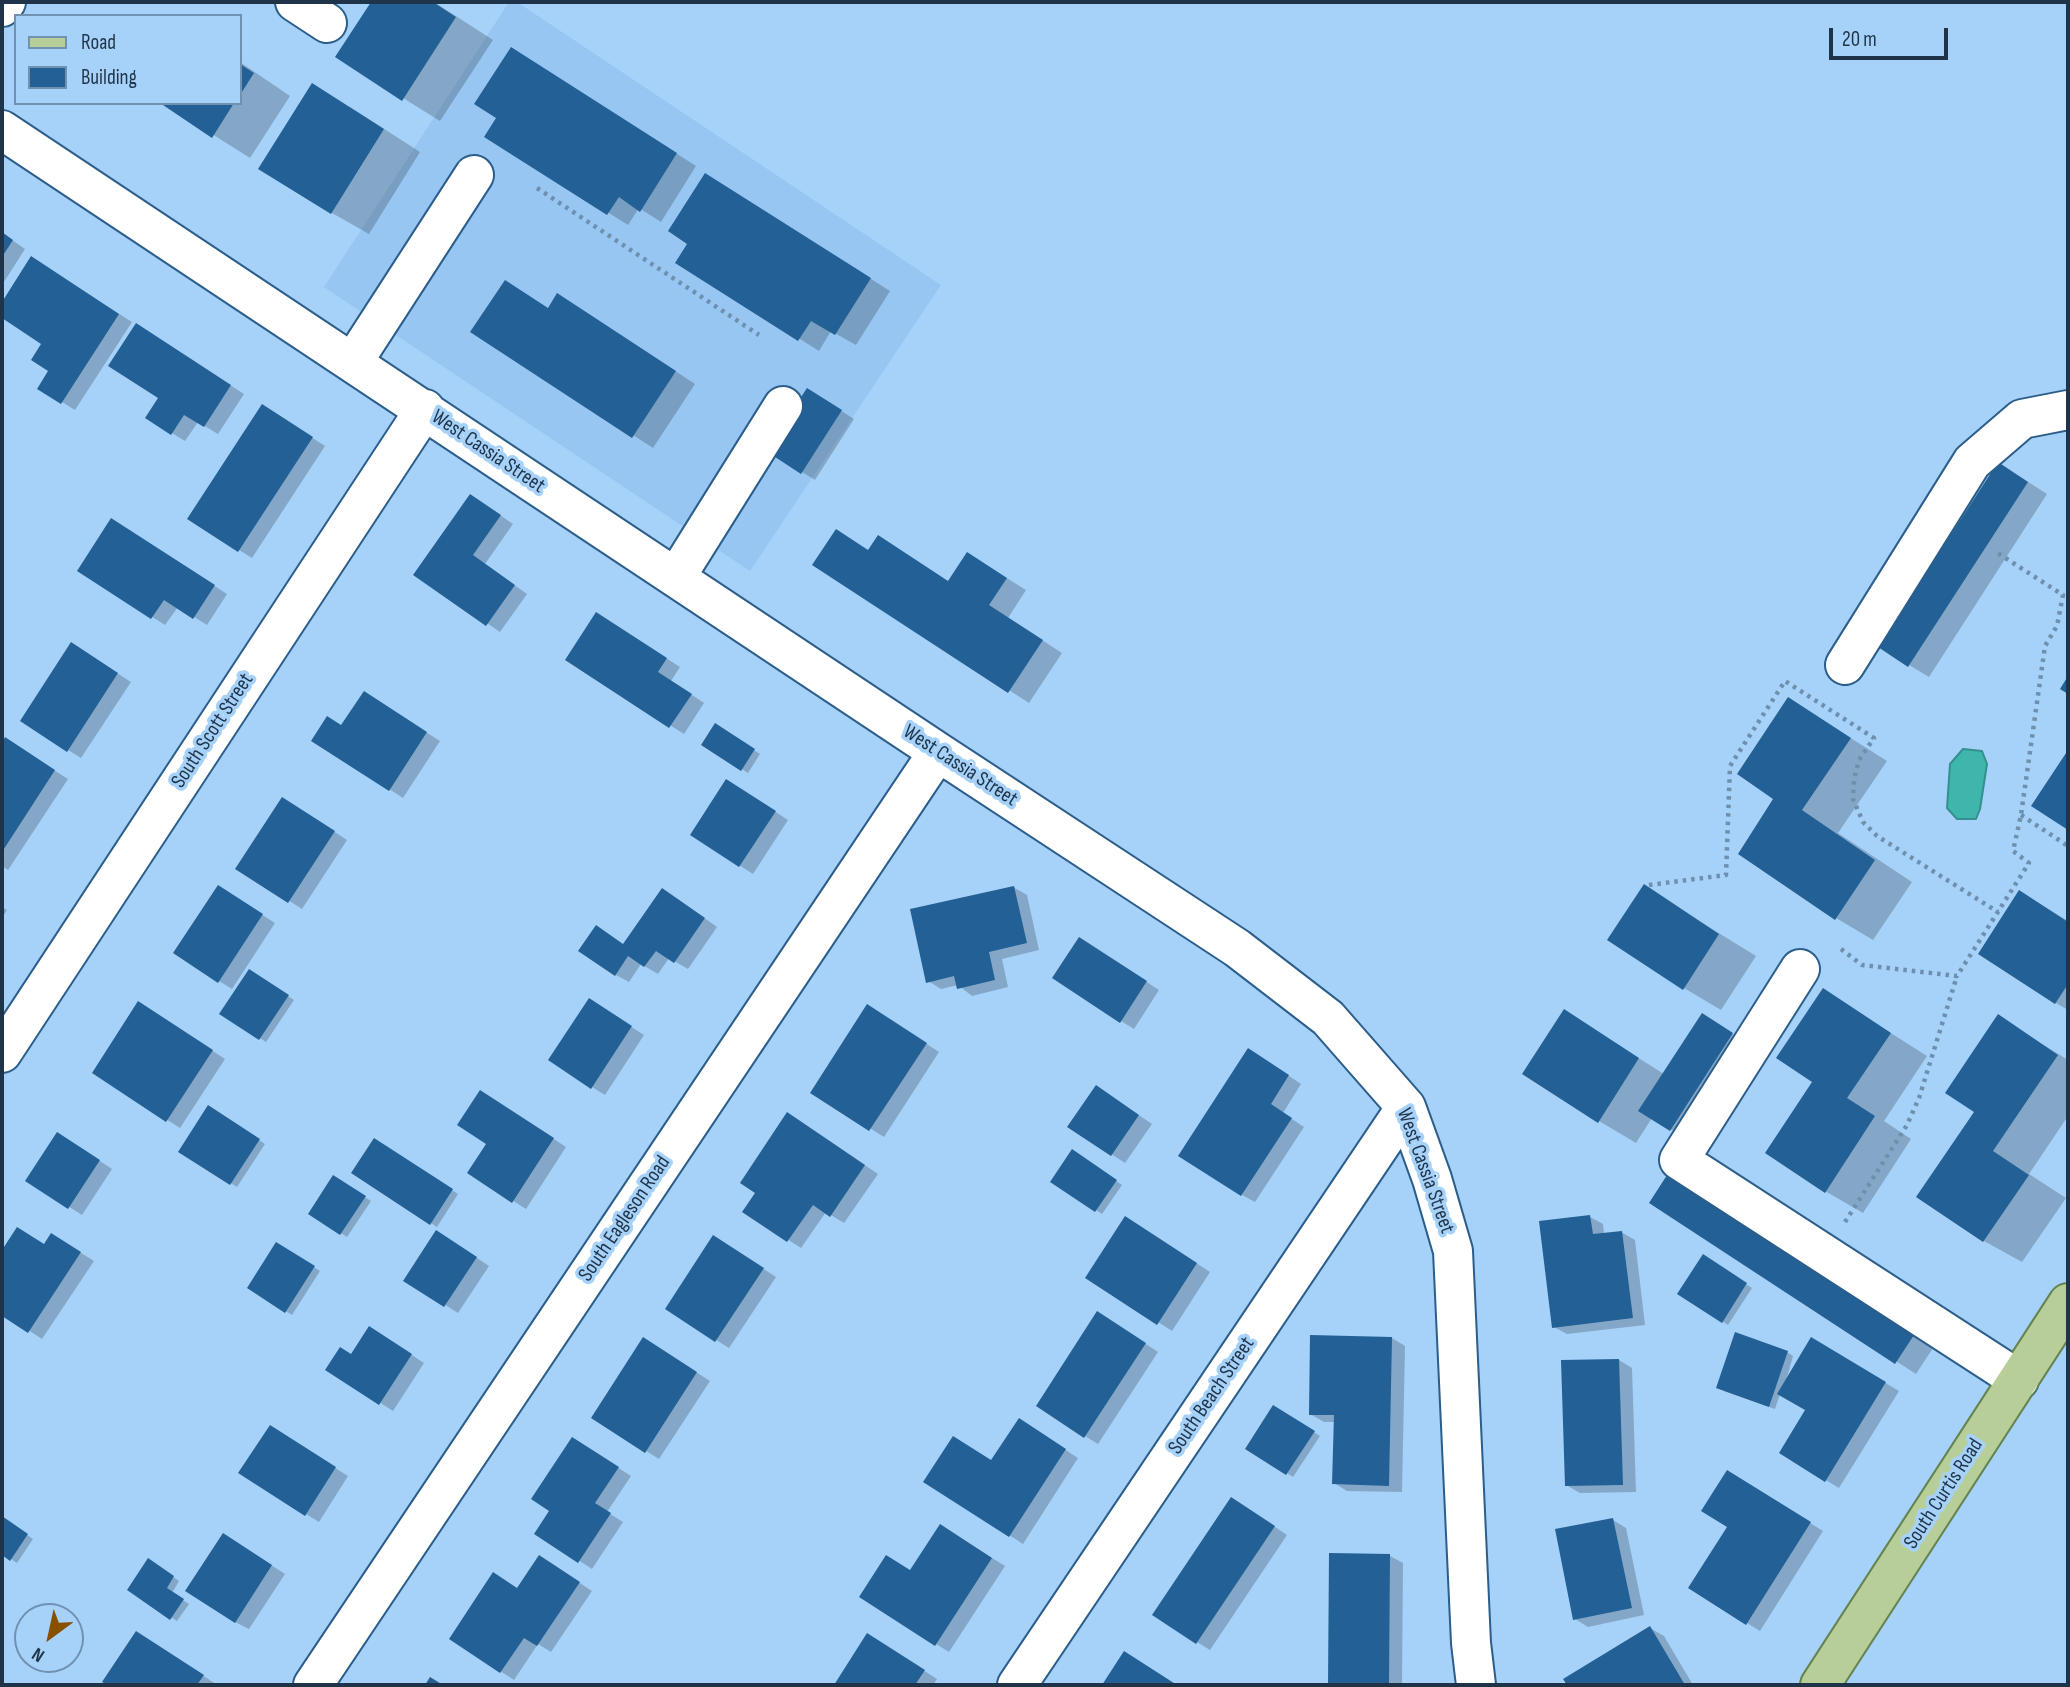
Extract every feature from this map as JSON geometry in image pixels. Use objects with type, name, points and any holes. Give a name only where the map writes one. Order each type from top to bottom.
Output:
[{"type":"main road","name":"South Curtis Road","points":[[1820,1685],[2068,1303]]},
{"type":"street","points":[[2,7],[6,2]]},
{"type":"street","points":[[295,2],[327,23]]},
{"type":"street","name":"West Cassia Street","points":[[2,130],[1237,948],[1328,1018],[1406,1107],[1432,1179],[1453,1251],[1471,1643],[1476,1685]]},
{"type":"street","points":[[353,362],[474,175]]},
{"type":"street","points":[[676,577],[783,406]]},
{"type":"street","name":"South Scott Street","points":[[2,1053],[425,409]]},
{"type":"street","points":[[1845,665],[1972,462],[2022,419],[2068,410]]},
{"type":"street","name":"South Eagleson Road","points":[[313,1685],[938,752]]},
{"type":"street","points":[[1800,969],[1679,1160],[2019,1380]]},
{"type":"street","name":"South Beach Street","points":[[1017,1685],[1406,1107]]},
{"type":"path","points":[[537,188],[760,335]]},
{"type":"path","points":[[1844,1223],[1907,1125],[1919,1098],[1957,976],[2029,863],[2013,851],[2021,815],[2045,646],[2057,626],[2063,596],[1996,552]]},
{"type":"path","points":[[1649,885],[1726,875],[1730,766],[1785,681],[1874,738],[1859,760],[1854,779],[1853,799],[1864,822],[1877,836],[1998,912]]},
{"type":"path","points":[[2021,815],[2068,846]]},
{"type":"path","points":[[1841,949],[1862,965],[1957,976]]},
{"type":"shaded area","points":[[509,2],[517,2],[941,285],[750,571],[324,287]]},
{"type":"shaded area","points":[[1963,749],[1982,751],[1987,764],[1976,819],[1957,819],[1947,808],[1950,764]]},
{"type":"building","points":[[371,2],[433,2],[456,17],[402,101],[335,57]]},
{"type":"building","points":[[511,47],[677,153],[640,212],[619,197],[607,215],[484,137],[496,118],[474,104]]},
{"type":"building","points":[[242,65],[254,73],[242,92]]},
{"type":"building","points":[[312,83],[384,129],[331,214],[258,169]]},
{"type":"building","points":[[163,105],[233,105],[212,138]]},
{"type":"building","points":[[705,173],[871,278],[835,335],[811,321],[798,341],[675,263],[687,244],[668,231]]},
{"type":"building","points":[[2,232],[13,240],[2,257]]},
{"type":"building","points":[[31,256],[119,314],[61,404],[37,389],[48,371],[31,360],[41,344],[2,318],[2,302]]},
{"type":"building","points":[[505,280],[548,308],[557,293],[676,371],[632,438],[470,332]]},
{"type":"building","points":[[136,323],[231,385],[204,427],[184,415],[171,435],[145,418],[158,398],[108,366]]},
{"type":"building","points":[[807,388],[842,410],[801,474],[766,451]]},
{"type":"building","points":[[262,404],[313,437],[238,552],[187,519]]},
{"type":"building","points":[[1998,462],[2028,482],[1908,667],[1878,647]]},
{"type":"building","points":[[470,494],[501,515],[473,555],[515,585],[486,626],[413,575]]},
{"type":"building","points":[[111,518],[215,585],[193,619],[164,600],[151,619],[77,571]]},
{"type":"building","points":[[836,529],[868,550],[878,535],[948,581],[967,552],[1007,578],[989,605],[1043,640],[1008,693],[812,565]]},
{"type":"building","points":[[596,612],[667,658],[658,672],[692,694],[669,728],[565,660]]},
{"type":"building","points":[[71,642],[118,673],[67,752],[20,721]]},
{"type":"building","points":[[2068,676],[2068,694],[2060,689]]},
{"type":"building","points":[[364,691],[427,732],[389,791],[311,741],[327,716],[341,725]]},
{"type":"building","points":[[1788,697],[1851,738],[1802,810],[1875,860],[1835,920],[1738,854],[1773,799],[1737,774]]},
{"type":"building","points":[[715,723],[755,749],[741,771],[701,745]]},
{"type":"building","points":[[5,737],[55,770],[2,852],[2,743]]},
{"type":"building","points":[[2068,750],[2068,830],[2031,806]]},
{"type":"building","points":[[726,779],[776,811],[739,867],[690,835]]},
{"type":"building","points":[[282,797],[335,831],[288,903],[235,869]]},
{"type":"building","points":[[1644,884],[1719,934],[1683,990],[1607,940]]},
{"type":"building","points":[[218,885],[263,914],[218,983],[173,953]]},
{"type":"building","points":[[1014,886],[1027,943],[989,952],[995,980],[957,989],[954,976],[926,983],[910,909]]},
{"type":"building","points":[[662,888],[705,918],[674,963],[656,951],[644,967],[628,956],[615,976],[578,951],[596,925],[623,944]]},
{"type":"building","points":[[2019,890],[2068,922],[2068,984],[2055,1004],[1978,954]]},
{"type":"building","points":[[1079,937],[1147,981],[1120,1023],[1052,978]]},
{"type":"building","points":[[249,969],[289,995],[259,1040],[219,1014]]},
{"type":"building","points":[[1823,988],[1891,1033],[1847,1098],[1875,1116],[1825,1193],[1765,1153],[1812,1082],[1776,1058]]},
{"type":"building","points":[[589,998],[632,1026],[591,1089],[548,1060]]},
{"type":"building","points":[[138,1001],[213,1050],[166,1122],[92,1073]]},
{"type":"building","points":[[867,1004],[927,1043],[869,1131],[810,1093]]},
{"type":"building","points":[[1564,1009],[1639,1058],[1598,1123],[1522,1074]]},
{"type":"building","points":[[1702,1013],[1733,1033],[1670,1131],[1638,1111]]},
{"type":"building","points":[[1998,1014],[2058,1055],[1993,1151],[2029,1175],[1983,1242],[1916,1197],[1974,1112],[1945,1093]]},
{"type":"building","points":[[1248,1048],[1289,1075],[1271,1104],[1292,1118],[1241,1196],[1178,1156]]},
{"type":"building","points":[[1096,1085],[1139,1115],[1111,1156],[1067,1127]]},
{"type":"building","points":[[480,1090],[554,1138],[512,1203],[467,1173],[486,1144],[457,1125]]},
{"type":"building","points":[[208,1105],[260,1139],[230,1185],[178,1152]]},
{"type":"building","points":[[787,1112],[865,1165],[830,1217],[813,1205],[787,1242],[742,1212],[755,1193],[740,1183]]},
{"type":"building","points":[[57,1132],[100,1160],[68,1209],[25,1181]]},
{"type":"building","points":[[374,1138],[453,1189],[430,1225],[351,1173]]},
{"type":"building","points":[[1072,1149],[1117,1180],[1095,1212],[1050,1182]]},
{"type":"building","points":[[1669,1172],[1916,1332],[1895,1364],[1649,1203]]},
{"type":"building","points":[[333,1175],[366,1196],[340,1235],[308,1214]]},
{"type":"building","points":[[1590,1215],[1593,1234],[1622,1231],[1633,1318],[1552,1328],[1539,1221]]},
{"type":"building","points":[[1125,1216],[1197,1263],[1157,1325],[1085,1278]]},
{"type":"building","points":[[17,1227],[44,1244],[51,1233],[81,1252],[28,1333],[2,1316],[2,1250]]},
{"type":"building","points":[[436,1230],[477,1257],[444,1307],[403,1281]]},
{"type":"building","points":[[713,1235],[764,1268],[715,1342],[665,1309]]},
{"type":"building","points":[[276,1242],[315,1266],[285,1313],[247,1288]]},
{"type":"building","points":[[1703,1254],[1747,1283],[1722,1323],[1677,1294]]},
{"type":"building","points":[[1097,1311],[1146,1343],[1084,1438],[1036,1406]]},
{"type":"building","points":[[369,1326],[412,1354],[379,1405],[325,1370],[340,1347],[351,1354]]},
{"type":"building","points":[[1735,1332],[1788,1351],[1769,1407],[1716,1388]]},
{"type":"building","points":[[1310,1335],[1392,1337],[1389,1486],[1332,1484],[1334,1415],[1309,1415]]},
{"type":"building","points":[[643,1337],[697,1372],[645,1453],[591,1418]]},
{"type":"building","points":[[1811,1337],[1886,1382],[1825,1482],[1779,1453],[1805,1410],[1777,1394]]},
{"type":"building","points":[[1619,1359],[1623,1485],[1565,1486],[1561,1360]]},
{"type":"building","points":[[1273,1405],[1315,1431],[1286,1475],[1245,1449]]},
{"type":"building","points":[[1019,1418],[1066,1449],[1009,1537],[923,1482],[953,1436],[991,1460]]},
{"type":"building","points":[[270,1425],[336,1467],[305,1516],[238,1473]]},
{"type":"building","points":[[572,1437],[619,1467],[595,1503],[611,1513],[578,1563],[534,1534],[549,1511],[531,1499]]},
{"type":"building","points":[[1727,1470],[1811,1522],[1746,1625],[1688,1588],[1727,1527],[1701,1511]]},
{"type":"building","points":[[1231,1497],[1275,1526],[1196,1644],[1152,1615]]},
{"type":"building","points":[[2,1516],[28,1534],[10,1561],[2,1555]]},
{"type":"building","points":[[1613,1518],[1632,1608],[1573,1620],[1555,1529]]},
{"type":"building","points":[[940,1524],[992,1558],[935,1646],[859,1597],[886,1555],[910,1570]]},
{"type":"building","points":[[223,1533],[272,1565],[235,1623],[185,1591]]},
{"type":"building","points":[[1329,1553],[1390,1554],[1389,1685],[1328,1685]]},
{"type":"building","points":[[539,1555],[580,1582],[537,1646],[524,1638],[500,1673],[449,1639],[493,1572],[517,1588]]},
{"type":"building","points":[[148,1558],[174,1576],[167,1588],[184,1599],[170,1620],[127,1590]]},
{"type":"building","points":[[1650,1626],[1685,1685],[1567,1685],[1563,1679]]},
{"type":"building","points":[[136,1631],[204,1675],[197,1685],[108,1685],[102,1682]]},
{"type":"building","points":[[867,1633],[925,1670],[915,1685],[834,1685]]},
{"type":"building","points":[[1124,1651],[1177,1685],[1102,1685]]},
{"type":"building","points":[[430,1677],[443,1685],[425,1685]]}]
